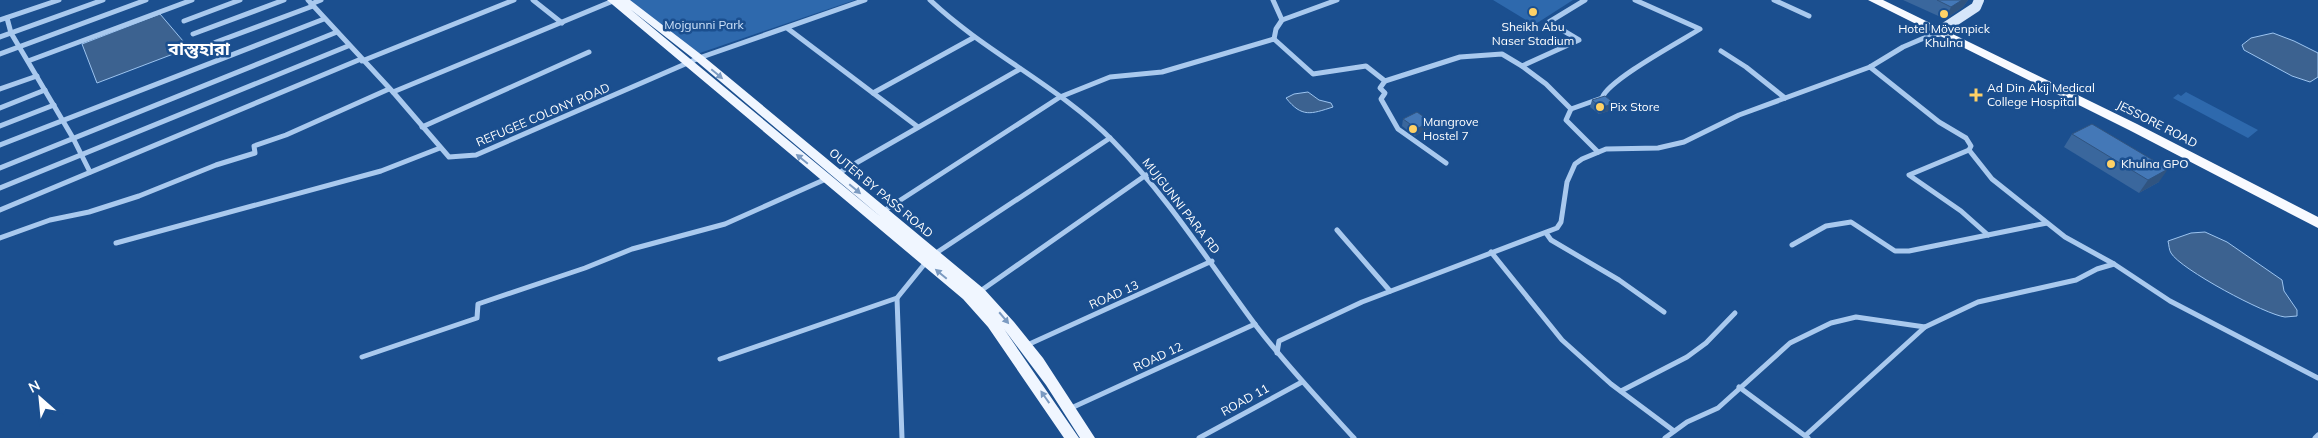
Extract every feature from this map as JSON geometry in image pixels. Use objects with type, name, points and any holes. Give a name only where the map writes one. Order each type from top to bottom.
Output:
[{"type":"highway","name":"JESSORE ROAD","points":[[1874,0],[2134,127],[2318,223]]},
{"type":"main road","name":"OUTER BY PASS ROAD","points":[[616,0],[693,60],[930,258],[979,292],[1004,317],[1070,409],[1088,438]]},
{"type":"main road","points":[[1938,32],[1976,7],[1979,0]]},
{"type":"main road","name":"OUTER BY PASS ROAD","points":[[831,177],[882,212],[994,323],[1072,438]]},
{"type":"street","points":[[0,20],[59,0]]},
{"type":"street","points":[[0,37],[103,0]]},
{"type":"street","points":[[0,54],[146,0]]},
{"type":"street","points":[[28,61],[192,0]]},
{"type":"street","points":[[184,21],[240,0]]},
{"type":"street","points":[[193,34],[284,0]]},
{"type":"street","points":[[203,47],[321,0]]},
{"type":"street","points":[[0,210],[362,60],[514,0]]},
{"type":"street","points":[[533,0],[562,24]]},
{"type":"street","points":[[0,238],[50,220],[89,212],[139,196],[216,165],[255,153],[254,146],[286,135],[391,91],[562,24],[616,0]]},
{"type":"street","name":"REFUGEE COLONY ROAD","points":[[310,3],[449,157],[476,156],[693,60],[865,0]]},
{"type":"street","name":"MUJGUNNI PARA RD","points":[[930,0],[943,14],[972,38],[1060,97],[1110,138],[1146,175],[1212,261],[1277,353],[1353,438]]},
{"type":"street","points":[[1273,0],[1282,20]]},
{"type":"street","points":[[1274,39],[1276,29],[1282,20],[1337,0]]},
{"type":"street","points":[[1522,66],[1579,40],[1549,22],[1584,0]]},
{"type":"street","points":[[1598,152],[1566,120],[1572,109],[1602,98],[1604,92],[1628,73],[1700,29],[1634,0]]},
{"type":"street","points":[[1774,0],[1808,16]]},
{"type":"street","points":[[7,18],[11,33],[46,90],[90,172]]},
{"type":"street","points":[[0,145],[324,19]]},
{"type":"street","points":[[787,28],[918,127]]},
{"type":"street","points":[[0,168],[337,32]]},
{"type":"street","points":[[1277,353],[1280,341],[1390,290],[1557,228],[1561,222],[1567,182],[1575,164],[1598,152],[1620,147],[1658,148],[1684,142],[1739,115],[1870,67],[1903,48],[1938,32]]},
{"type":"street","points":[[873,93],[972,38]]},
{"type":"street","points":[[1274,39],[1313,74],[1366,66],[1384,81]]},
{"type":"street","points":[[882,212],[1060,97],[1110,77],[1162,72],[1274,39]]},
{"type":"street","points":[[0,188],[348,46]]},
{"type":"street","points":[[1721,51],[1740,61],[1785,98]]},
{"type":"street","points":[[422,127],[589,52]]},
{"type":"street","points":[[1446,164],[1398,129],[1381,100],[1385,93],[1380,88],[1384,81],[1460,57],[1502,54],[1546,84],[1572,109]]},
{"type":"street","points":[[1870,67],[1939,122],[1966,138],[1971,146],[1969,150]]},
{"type":"street","points":[[362,357],[477,318],[478,304],[585,268],[632,249],[725,224],[831,177],[1020,69]]},
{"type":"street","points":[[0,89],[37,76]]},
{"type":"street","points":[[0,108],[46,90]]},
{"type":"street","points":[[0,126],[54,106]]},
{"type":"street","points":[[720,359],[897,298],[930,258],[1110,138]]},
{"type":"street","points":[[116,243],[381,171],[440,148]]},
{"type":"street","points":[[1969,150],[1992,179],[2065,237],[2114,264],[2170,301],[2318,378]]},
{"type":"street","points":[[1969,150],[1909,175],[1961,211],[1988,235]]},
{"type":"street","points":[[979,292],[1146,175]]},
{"type":"street","points":[[1792,246],[1826,226],[1851,222],[1895,251],[1909,252],[1932,245],[2047,224]]},
{"type":"street","points":[[1337,230],[1390,290]]},
{"type":"street","points":[[1546,233],[1551,240],[1619,280],[1664,312]]},
{"type":"street","points":[[1491,252],[1562,340],[1621,391],[1674,431]]},
{"type":"street","name":"ROAD 13","points":[[1025,346],[1212,261]]},
{"type":"street","points":[[1739,387],[1807,436],[1924,327],[1978,302],[2076,280],[2097,269],[2114,264]]},
{"type":"street","points":[[897,298],[902,438]]},
{"type":"street","points":[[1621,391],[1687,357],[1706,343],[1735,313]]},
{"type":"street","points":[[1665,438],[1687,422],[1718,408],[1739,387],[1790,343],[1831,323],[1856,317],[1924,327]]},
{"type":"street","name":"ROAD 12","points":[[1070,409],[1255,324]]},
{"type":"street","name":"ROAD 11","points":[[1199,438],[1302,382]]},
{"type":"street","points":[[2315,438],[2318,435]]},
{"type":"green space","name":"Mojgunni Park","points":[[627,0],[855,0],[697,54]]},
{"type":"green space","name":"Sheikh Abu Naser Stadium","points":[[1493,0],[1573,0],[1534,25]]},
{"type":"green space","points":[[2186,92],[2258,130],[2248,138],[2173,98],[2178,94],[2181,96]]},
{"type":"shaded area","points":[[160,14],[189,48],[97,83],[82,44]]},
{"type":"shaded area","points":[[2273,33],[2318,53],[2318,77],[2310,82],[2292,76],[2244,50],[2242,45],[2251,38]]},
{"type":"shaded area","points":[[1308,92],[1319,100],[1331,103],[1333,107],[1307,113],[1297,109],[1286,98],[1294,94]]},
{"type":"shaded area","points":[[2205,232],[2227,242],[2282,280],[2284,291],[2297,310],[2297,316],[2285,317],[2243,300],[2206,280],[2171,253],[2168,241],[2191,233]]},
{"type":"building","points":[[1937,0],[1962,0],[1951,7]]},
{"type":"building","points":[[1605,96],[1614,103],[1601,108],[1592,100]]},
{"type":"building","points":[[1417,112],[1430,121],[1417,129],[1403,119]]},
{"type":"building","points":[[2092,124],[2168,169],[2148,180],[2072,134]]},
{"type":"place","name":"Sheikh Abu Naser Stadium","points":[[1533,12]]},
{"type":"place","name":"Hotel Mövenpick Khulna","points":[[1944,14]]},
{"type":"place","name":"Ad Din Akij Medical College Hospital","points":[[1976,95]]},
{"type":"place","name":"Pix Store","points":[[1600,107]]},
{"type":"place","name":"Mangrove Hostel 7","points":[[1413,129]]},
{"type":"place","name":"Khulna GPO","points":[[2111,164]]},
{"type":"district","name":"বাস্তুহারা","points":[[199,49]]}]
